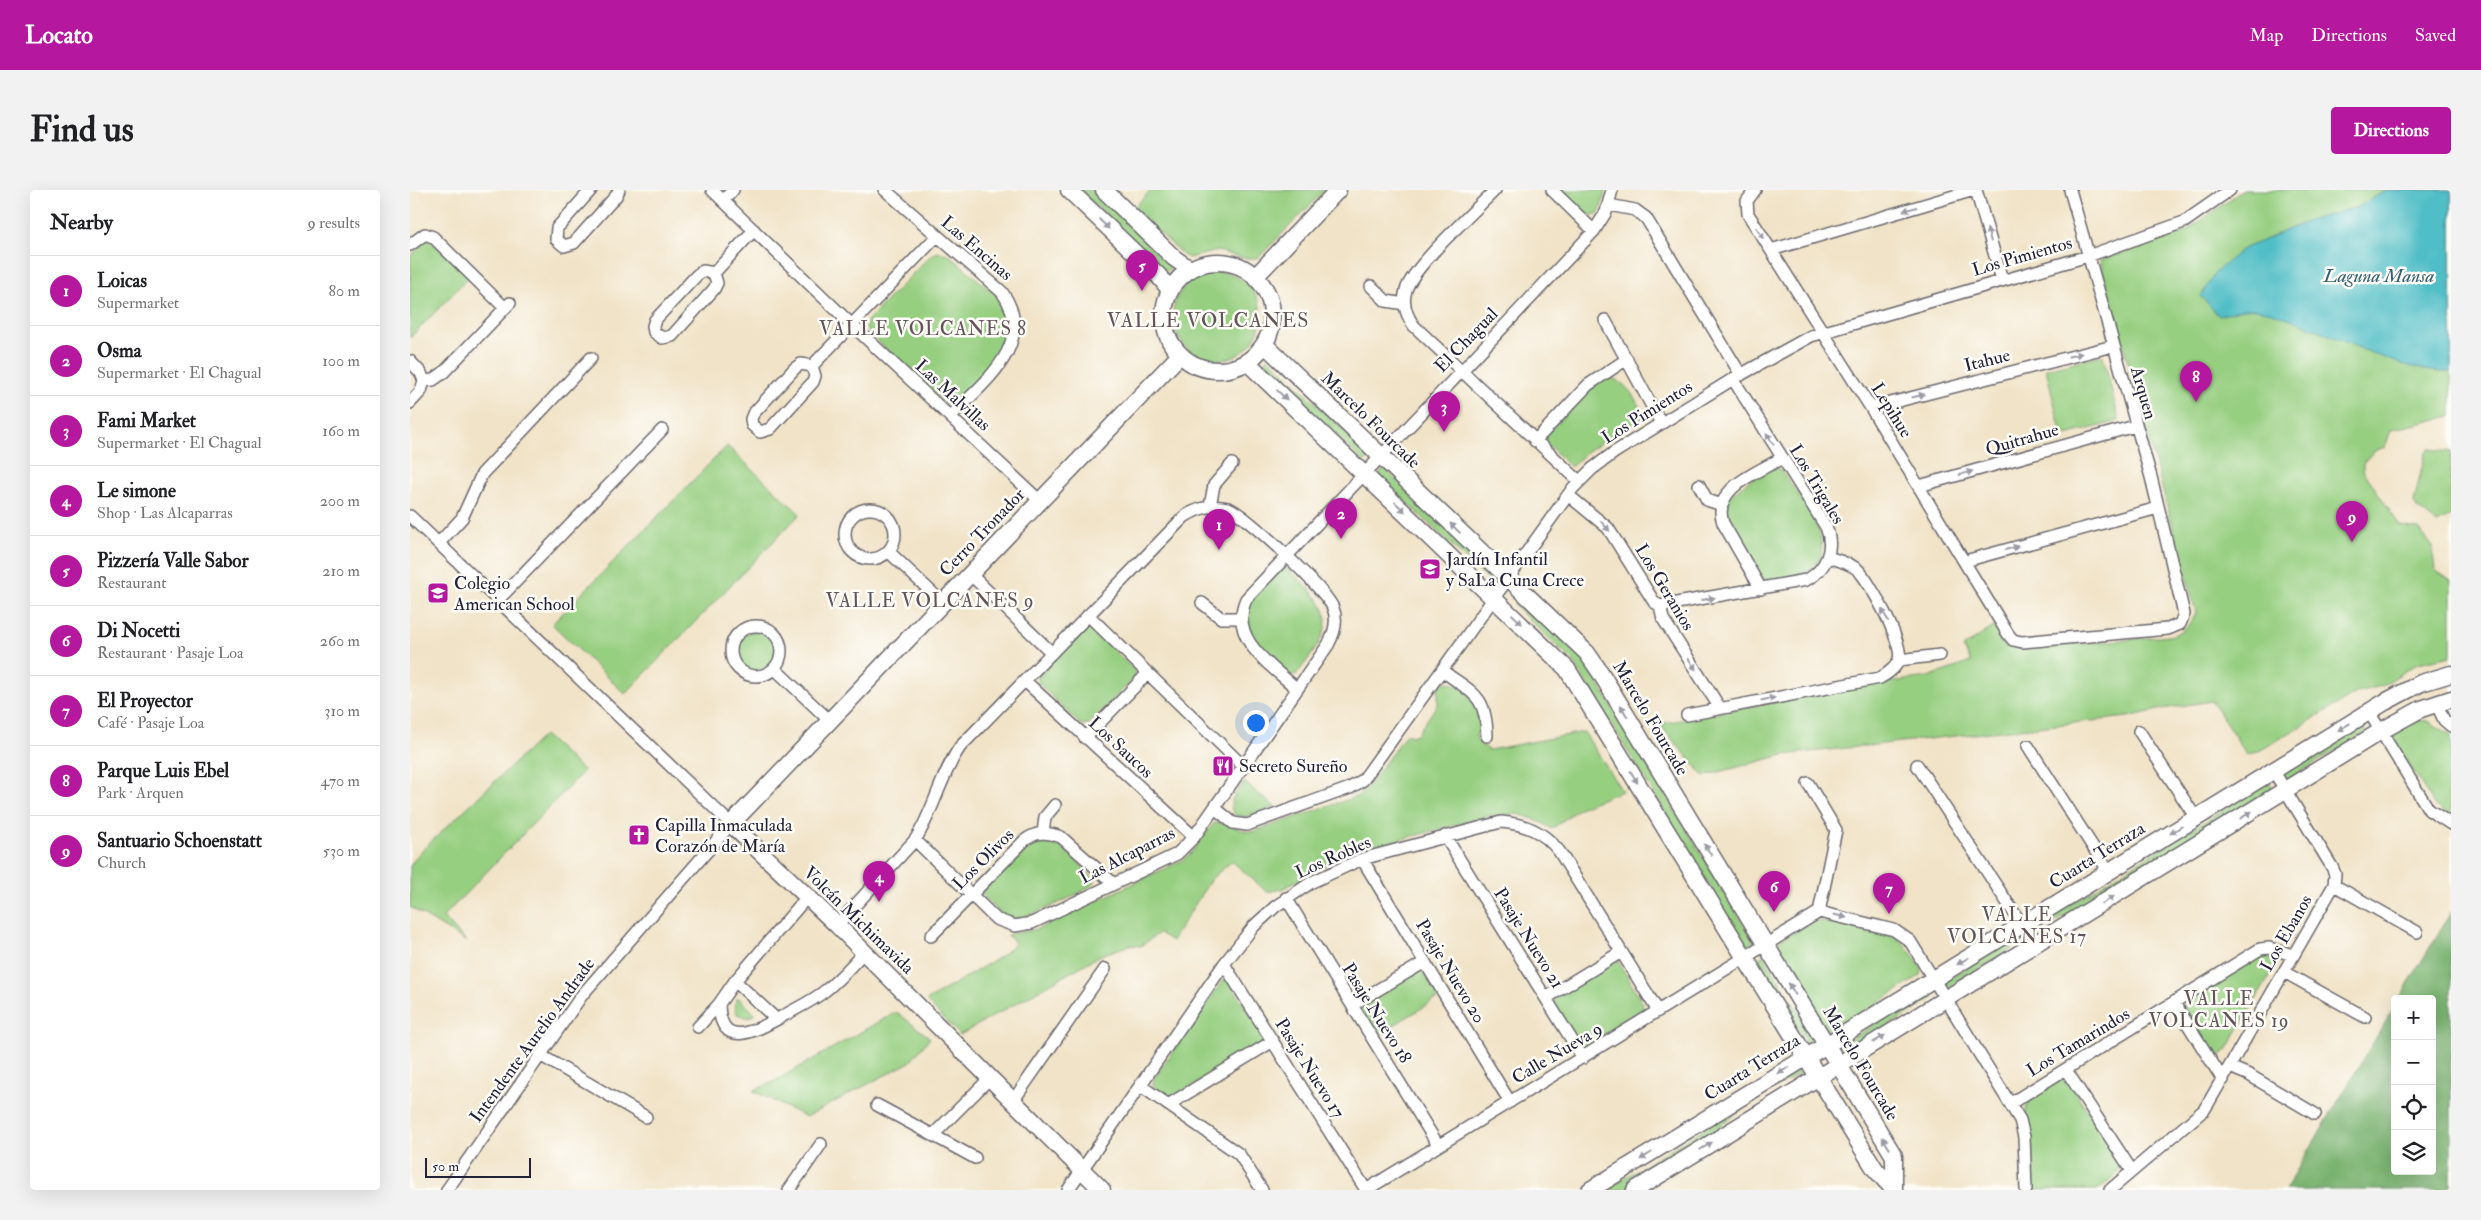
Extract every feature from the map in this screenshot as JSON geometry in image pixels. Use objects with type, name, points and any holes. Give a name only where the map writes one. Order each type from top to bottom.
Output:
[{"type":"street","points":[[591,190],[557,228],[556,239],[564,246],[574,243],[616,196],[619,190]]},
{"type":"street","name":"Las Malvillas","points":[[712,190],[852,325],[1040,500]]},
{"type":"street","points":[[723,201],[733,190]]},
{"type":"street","name":"Las Encinas","points":[[885,190],[1002,292],[1013,310],[1015,321],[1013,341],[1003,360],[951,416]]},
{"type":"street","points":[[1069,190],[1158,275],[1170,290]]},
{"type":"street","points":[[1104,190],[1174,258],[1190,269]]},
{"type":"street","points":[[1256,277],[1338,190]]},
{"type":"street","points":[[1495,190],[1416,271],[1406,290],[1406,314],[1414,326],[1579,481]]},
{"type":"street","points":[[1552,190],[1594,231]]},
{"type":"street","name":"El Chagual","points":[[1241,618],[1243,605],[1250,594],[1594,231],[1609,205],[1612,190]]},
{"type":"street","name":"Lepihue","points":[[1755,190],[1747,200],[1748,214],[1965,560],[2010,638],[2022,642]]},
{"type":"street","points":[[1771,250],[1975,190],[2002,280]]},
{"type":"street","name":"Arquen","points":[[2022,642],[2168,629],[2180,624],[2183,620],[2184,605],[2070,190]]},
{"type":"street","name":"Los Pimientos","points":[[1215,808],[1234,823],[1247,825],[1357,784],[1371,771],[1579,481],[1601,462],[1661,423],[1801,340],[1822,332],[2088,256],[2184,222],[2230,190]]},
{"type":"street","name":"Los Trigales","points":[[1609,205],[1635,210],[1646,218],[1782,458],[1828,532],[1830,548],[1828,557]]},
{"type":"street","points":[[714,273],[754,230]]},
{"type":"street","points":[[412,242],[425,234],[433,237],[508,306],[443,373],[433,380],[424,381]]},
{"type":"street","points":[[812,366],[937,236]]},
{"type":"street","points":[[1224,262],[1246,269],[1256,277],[1269,297],[1272,309],[1269,333],[1264,344],[1247,362],[1236,367],[1212,370],[1189,362],[1180,355],[1167,336],[1164,324],[1165,301],[1179,278],[1190,269],[1201,264],[1224,262]]},
{"type":"street","points":[[703,271],[714,273],[717,283],[714,289],[672,336],[662,338],[657,336],[653,326],[655,320],[697,275],[703,271]]},
{"type":"street","points":[[1371,286],[1386,301],[1405,304]]},
{"type":"street","points":[[1605,320],[1661,423]]},
{"type":"street","name":"Marcelo Fourcade","points":[[1264,344],[1586,653],[1600,672],[1894,1156],[1894,1190]]},
{"type":"street","name":"Itahue","points":[[1871,408],[2113,346]]},
{"type":"street","name":"Cerro Tronador","points":[[731,824],[1180,355]]},
{"type":"street","points":[[439,543],[462,518],[482,474],[590,358]]},
{"type":"street","points":[[1535,441],[1588,385],[1627,359]]},
{"type":"street","points":[[410,361],[421,373],[424,381],[421,391],[410,403]]},
{"type":"street","name":"Marcelo Fourcade","points":[[1247,362],[1495,597],[1567,669],[1875,1169],[1894,1190]]},
{"type":"street","points":[[801,364],[812,366],[815,370],[813,382],[770,429],[760,432],[755,429],[751,419],[753,414],[795,368],[801,364]]},
{"type":"street","name":"Quitrahue","points":[[1919,486],[2135,426]]},
{"type":"street","points":[[498,600],[662,430]]},
{"type":"street","points":[[1760,589],[1720,516],[1722,505],[1730,489],[1782,458]]},
{"type":"street","points":[[836,925],[915,840],[923,828],[949,764],[960,747],[1184,518],[1192,512],[1210,506],[1214,485],[1232,464]]},
{"type":"street","points":[[1699,485],[1706,500],[1722,505]]},
{"type":"street","name":"Los Geranios","points":[[1568,495],[1608,528],[1654,602],[1660,606],[1663,619],[1720,708]]},
{"type":"street","name":"Las Alcaparras","points":[[915,840],[971,895],[1002,922],[1023,925],[1032,923],[1112,883],[1177,854],[1194,838],[1332,638],[1335,620],[1334,610],[1324,593],[1285,556],[1236,512],[1210,506]]},
{"type":"street","points":[[868,508],[876,509],[889,516],[893,523],[895,538],[888,551],[882,556],[868,559],[860,557],[848,548],[844,533],[854,513],[868,508]]},
{"type":"street","points":[[1965,560],[2158,508]]},
{"type":"street","name":"Volcán Michimavida","points":[[410,516],[864,952],[1102,1190]]},
{"type":"street","points":[[888,551],[942,603]]},
{"type":"street","points":[[1660,606],[1806,580],[1820,570],[1828,557],[1855,568],[1861,574],[1894,631],[1900,649],[1899,660],[1889,673],[1880,678],[1686,715]]},
{"type":"street","points":[[970,574],[1052,653]]},
{"type":"street","points":[[1202,603],[1221,618],[1241,618],[1246,640],[1297,690]]},
{"type":"street","points":[[1088,615],[1243,766]]},
{"type":"street","points":[[758,626],[771,630],[777,635],[782,648],[779,663],[775,669],[769,673],[755,676],[742,672],[733,660],[731,653],[734,639],[738,633],[744,629],[758,626]]},
{"type":"street","points":[[1899,660],[1940,655]]},
{"type":"street","points":[[775,669],[830,721]]},
{"type":"street","points":[[1442,671],[1479,699],[1484,706],[1487,736]]},
{"type":"street","points":[[1084,738],[1147,674]]},
{"type":"street","name":"Cuarta Terraza","points":[[1590,1190],[2401,692],[2421,683],[2451,674]]},
{"type":"street","name":"Los Saucos","points":[[1025,681],[1084,738],[1194,838]]},
{"type":"street","points":[[2401,692],[2412,714]]},
{"type":"street","points":[[1635,1190],[2412,714],[2443,701],[2444,720],[2451,726]]},
{"type":"street","points":[[2369,712],[2429,810],[2451,824]]},
{"type":"street","points":[[2139,731],[2196,818]]},
{"type":"street","points":[[2028,746],[2109,872]]},
{"type":"street","points":[[1917,765],[2022,925]]},
{"type":"street","name":"Los Ebanos","points":[[2110,1190],[2204,1110],[2334,886],[2335,874],[2332,868],[2273,770]]},
{"type":"street","points":[[1808,783],[1836,830],[1819,912],[1880,926],[1902,934],[1910,941],[2020,1120],[2024,1138],[2026,1190]]},
{"type":"street","points":[[1043,833],[1045,817],[1055,805]]},
{"type":"street","name":"Los Robles","points":[[1068,1190],[1224,964],[1254,926],[1286,898],[1312,882],[1362,859],[1501,822],[1524,825],[1540,832],[1559,850],[1658,1011]]},
{"type":"street","name":"Intendente Aurelio Andrade","points":[[447,1190],[582,995],[731,824]]},
{"type":"street","points":[[1672,838],[1692,825]]},
{"type":"street","name":"Los Olivos","points":[[931,936],[1028,838],[1043,833],[1061,837],[1112,883]]},
{"type":"street","name":"Pasaje Nuevo 21","points":[[1446,836],[1583,1058]]},
{"type":"street","name":"Pasaje Nuevo 20","points":[[1362,859],[1510,1102]]},
{"type":"street","points":[[2334,886],[2417,932]]},
{"type":"street","points":[[698,1027],[807,897]]},
{"type":"street","name":"Pasaje Nuevo 18","points":[[1286,898],[1438,1145]]},
{"type":"street","name":"Calle Nueva 9","points":[[1366,1190],[1819,912]]},
{"type":"street","name":"Los Tamarindos","points":[[2011,1104],[2175,1004],[2260,949],[2269,948],[2294,955]]},
{"type":"street","points":[[719,1004],[722,1020],[733,1033],[754,1032],[824,991],[864,952]]},
{"type":"street","points":[[1546,998],[1621,952]]},
{"type":"street","points":[[1352,1005],[1425,962]]},
{"type":"street","name":"Pasaje Nuevo 17","points":[[1224,964],[1366,1190]]},
{"type":"street","points":[[1013,1101],[1105,969]]},
{"type":"street","points":[[2284,972],[2365,1017]]},
{"type":"street","points":[[735,981],[776,1019]]},
{"type":"street","points":[[2175,1004],[2223,1080]]},
{"type":"street","points":[[1168,1105],[1273,1041]]},
{"type":"street","points":[[540,1055],[646,1117]]},
{"type":"street","points":[[2230,1066],[2249,1075],[2315,1114]]},
{"type":"street","points":[[2066,1070],[2132,1171]]},
{"type":"street","points":[[933,1135],[990,1078]]},
{"type":"street","points":[[1140,1086],[1239,1154],[1262,1190]]},
{"type":"street","points":[[877,1105],[975,1158]]},
{"type":"street","points":[[789,1190],[821,1144]]},
{"type":"green space","points":[[1080,190],[1093,190],[1170,263],[1170,269],[1166,271],[1162,269]]},
{"type":"green space","points":[[1151,190],[1325,190],[1258,258],[1243,258],[1218,251],[1189,258],[1183,255],[1134,208]]},
{"type":"green space","points":[[1557,190],[1606,191],[1599,213],[1593,215],[1580,210]]},
{"type":"green space","points":[[2243,190],[2451,190],[2451,416],[2391,430],[2385,447],[2374,451],[2363,463],[2363,470],[2400,526],[2419,529],[2432,546],[2435,570],[2451,581],[2451,656],[2418,663],[2382,686],[2358,692],[2261,750],[2247,755],[2212,701],[2128,717],[1783,755],[1704,776],[1659,724],[1868,685],[1928,677],[1971,662],[1963,647],[1995,626],[2014,647],[2021,649],[2169,636],[2182,631],[2189,624],[2196,612],[2100,260],[2185,232]]},
{"type":"green space","points":[[428,238],[469,277],[410,338],[410,257]]},
{"type":"green space","points":[[939,252],[948,254],[996,295],[1005,310],[1008,325],[1006,340],[991,366],[958,402],[946,405],[867,331],[866,326],[868,320],[932,254]]},
{"type":"green space","points":[[1217,272],[1234,276],[1248,285],[1257,299],[1261,316],[1257,333],[1248,347],[1234,356],[1217,360],[1200,356],[1186,347],[1177,333],[1173,316],[1177,299],[1186,285],[1200,276]]},
{"type":"green space","points":[[2103,355],[2119,421],[2062,436],[2046,369]]},
{"type":"green space","points":[[1266,359],[1269,359],[1370,455],[1369,459],[1364,462],[1264,365]]},
{"type":"green space","points":[[1610,377],[1627,388],[1635,398],[1644,417],[1589,450],[1571,467],[1542,439],[1597,382]]},
{"type":"green space","points":[[727,446],[800,514],[625,694],[552,624]]},
{"type":"green space","points":[[2429,449],[2451,452],[2451,516],[2437,523],[2416,507],[2414,502],[2425,454]]},
{"type":"green space","points":[[1777,468],[1781,470],[1806,507],[1820,537],[1821,550],[1817,563],[1806,572],[1791,577],[1765,580],[1758,575],[1725,515],[1728,498],[1757,475]]},
{"type":"green space","points":[[1386,470],[1496,575],[1494,580],[1489,581],[1380,477],[1379,474]]},
{"type":"green space","points":[[1281,567],[1285,567],[1315,595],[1326,618],[1325,629],[1319,642],[1296,675],[1290,675],[1263,651],[1249,632],[1246,622],[1246,611],[1252,599]]},
{"type":"green space","points":[[1519,598],[1585,662],[1754,942],[1751,945],[1746,945],[1573,661],[1515,606],[1515,602]]},
{"type":"green space","points":[[1084,628],[1092,629],[1135,671],[1135,677],[1089,724],[1081,725],[1039,684],[1038,677]]},
{"type":"green space","points":[[760,631],[767,634],[773,640],[776,651],[775,659],[767,668],[760,671],[752,671],[745,668],[737,659],[736,647],[739,640],[748,632]]},
{"type":"green space","points":[[1444,682],[1459,686],[1474,702],[1484,723],[1476,736],[1478,742],[1489,750],[1584,732],[1622,791],[1579,808],[1552,829],[1537,820],[1518,814],[1493,815],[1357,851],[1332,861],[1282,889],[1267,892],[1232,861],[1211,879],[1172,941],[1159,933],[1141,946],[1130,945],[1101,955],[960,1035],[926,1001],[1001,956],[1016,943],[1007,935],[1037,929],[1183,860],[1192,852],[1214,823],[1224,823],[1252,832],[1358,796],[1372,781],[1406,734],[1412,736],[1417,734],[1438,704],[1438,687]]},
{"type":"green space","points":[[2415,720],[2428,721],[2451,735],[2451,817],[2435,806],[2392,737],[2392,734]]},
{"type":"green space","points":[[2360,725],[2366,727],[2365,733],[2287,780],[2282,776],[2285,772]]},
{"type":"green space","points":[[544,735],[584,771],[443,917],[467,942],[410,907],[410,866],[420,852]]},
{"type":"green space","points":[[1244,782],[1275,807],[1246,817],[1235,815],[1231,806],[1233,798]]},
{"type":"green space","points":[[2269,782],[2273,788],[1948,988],[1945,986],[1949,979]]},
{"type":"green space","points":[[1041,840],[1057,845],[1071,855],[1095,880],[1094,884],[1066,900],[1040,911],[1018,918],[1007,917],[995,908],[981,893],[1028,844]]},
{"type":"green space","points":[[2451,912],[2451,1190],[2285,1190],[2391,1013],[2391,1175],[2436,1175],[2436,995],[2401,995]]},
{"type":"green space","points":[[1816,920],[1894,936],[1905,945],[1922,968],[1921,975],[1835,1031],[1826,1030],[1775,947],[1778,941]]},
{"type":"green space","points":[[2263,952],[2278,955],[2279,960],[2227,1050],[2219,1057],[2214,1057],[2182,1012],[2184,1006]]},
{"type":"green space","points":[[1761,956],[1764,956],[1814,1037],[1813,1041],[1809,1043],[1805,1040],[1757,963]]},
{"type":"green space","points":[[1616,958],[1642,1002],[1643,1007],[1639,1013],[1582,1049],[1554,1004],[1554,998]]},
{"type":"green space","points":[[1422,967],[1440,997],[1376,1036],[1357,1005]]},
{"type":"green space","points":[[1224,979],[1228,980],[1267,1041],[1171,1099],[1155,1088],[1153,1084],[1154,1078]]},
{"type":"green space","points":[[1930,992],[1933,997],[1932,999],[1842,1054],[1840,1053],[1838,1046]]},
{"type":"green space","points":[[738,997],[755,1014],[748,1018],[737,1014],[735,1004]]},
{"type":"green space","points":[[894,1013],[898,1013],[930,1038],[910,1062],[806,1117],[753,1091],[773,1082]]},
{"type":"green space","points":[[1802,1068],[1802,1072],[1745,1107],[1687,1151],[1623,1190],[1605,1190]]},
{"type":"green space","points":[[2065,1076],[2121,1163],[2117,1174],[2098,1190],[2034,1190],[2032,1137],[2026,1119],[2026,1108],[2032,1096]]},
{"type":"water","name":"Laguna Mansa","points":[[2387,190],[2451,190],[2451,372],[2415,368],[2373,354],[2264,310],[2245,309],[2219,316],[2201,296],[2215,273],[2241,250],[2308,221],[2358,207]]},
{"type":"place","name":"Pizzería Valle Sabor","points":[[1142,291]]},
{"type":"place","name":"Parque Luis Ebel","points":[[2196,402]]},
{"type":"place","name":"Fami Market","points":[[1444,432]]},
{"type":"place","name":"Osma","points":[[1341,539]]},
{"type":"place","name":"Santuario Schoenstatt","points":[[2352,542]]},
{"type":"place","name":"Loicas","points":[[1219,550]]},
{"type":"place","name":"Jardín Infantil y SaLa Cuna Crece","points":[[1430,569]]},
{"type":"place","name":"Colegio American School","points":[[438,593]]},
{"type":"place","name":"Secreto Sureño","points":[[1223,766]]},
{"type":"place","name":"Capilla Inmaculada Corazón de María","points":[[639,835]]},
{"type":"place","name":"Le simone","points":[[879,902]]},
{"type":"place","name":"Di Nocetti","points":[[1774,912]]},
{"type":"place","name":"El Proyector","points":[[1889,914]]},
{"type":"district","name":"VALLE VOLCANES","points":[[1208,320]]},
{"type":"district","name":"VALLE VOLCANES 8","points":[[923,328]]},
{"type":"district","name":"VALLE VOLCANES 9","points":[[930,600]]},
{"type":"district","name":"VALLE VOLCANES 17","points":[[2017,925]]},
{"type":"district","name":"VALLE VOLCANES 19","points":[[2219,1009]]}]
